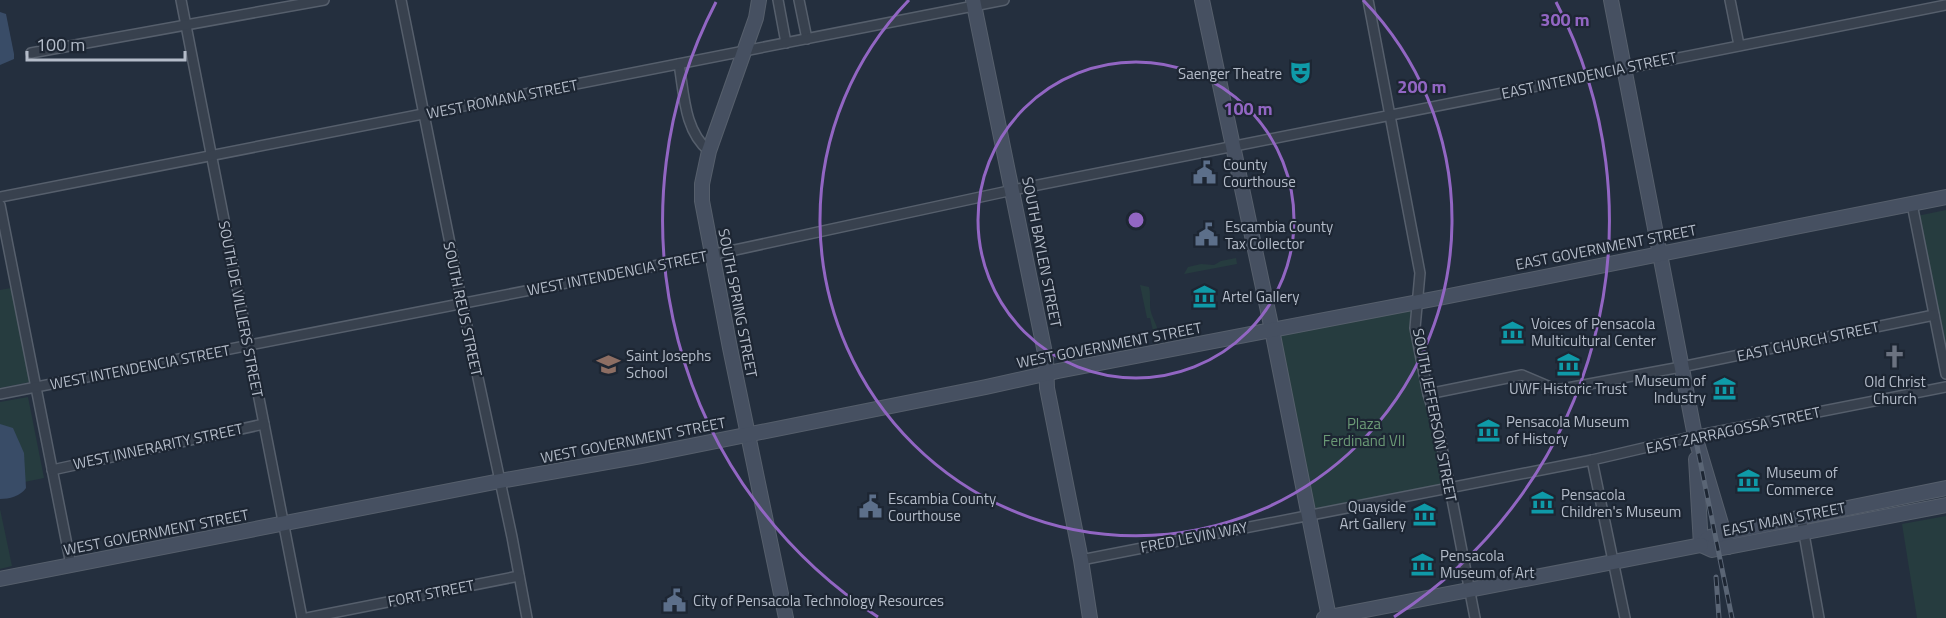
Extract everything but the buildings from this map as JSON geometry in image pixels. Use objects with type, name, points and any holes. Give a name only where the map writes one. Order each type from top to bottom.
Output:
[{"type":"street","name":"SOUTH DE VILLIERS STREET","points":[[181,0],[302,618]]},
{"type":"street","points":[[31,53],[324,0]]},
{"type":"street","name":"SOUTH REUS STREET","points":[[401,0],[527,618]]},
{"type":"street","name":"SOUTH SPRING STREET","points":[[759,0],[756,18],[709,151],[703,176],[702,201],[786,618]]},
{"type":"street","points":[[778,0],[786,43]]},
{"type":"street","points":[[799,0],[807,39]]},
{"type":"street","name":"WEST ROMANA STREET","points":[[0,197],[807,39],[974,3],[1004,0]]},
{"type":"street","points":[[1202,0],[1272,330],[1327,618]]},
{"type":"street","name":"SOUTH JEFFERSON STREET","points":[[1368,0],[1420,273],[1415,328],[1428,394],[1438,427],[1474,618]]},
{"type":"street","points":[[1611,0],[1695,436],[1726,540]]},
{"type":"street","points":[[1730,0],[1739,45]]},
{"type":"street","name":"SOUTH BAYLEN STREET","points":[[974,3],[1046,358],[1047,388],[1082,560],[1090,618]]},
{"type":"street","name":"EAST INTENDENCIA STREET","points":[[1232,146],[1946,5]]},
{"type":"street","points":[[679,64],[691,128],[709,151]]},
{"type":"street","name":"WEST INTENDENCIA STREET","points":[[0,394],[711,254],[1232,146]]},
{"type":"street","name":"EAST GOVERNMENT STREET","points":[[1272,330],[1946,197]]},
{"type":"street","points":[[1912,204],[1946,374]]},
{"type":"street","points":[[0,205],[71,565]]},
{"type":"street","name":"EAST CHURCH STREET","points":[[1428,394],[1522,375],[1555,389],[1562,389],[1681,368],[1934,315]]},
{"type":"street","name":"WEST GOVERNMENT STREET","points":[[0,579],[748,435],[1272,330]]},
{"type":"street","name":"EAST ZARRAGOSSA STREET","points":[[1307,515],[1592,460],[1695,436],[1946,387]]},
{"type":"street","name":"WEST INNERARITY STREET","points":[[52,470],[264,424]]},
{"type":"street","points":[[1695,436],[1701,545]]},
{"type":"street","points":[[1592,460],[1625,618]]},
{"type":"street","name":"EAST MAIN STREET","points":[[1726,540],[1801,517],[1946,488]]},
{"type":"street","name":"EAST MAIN STREET","points":[[1327,618],[1701,545],[1710,537],[1726,540],[1804,533],[1946,505]]},
{"type":"street","name":"FRED LEVIN WAY","points":[[1082,560],[1307,515]]},
{"type":"street","points":[[1801,517],[1819,618]]},
{"type":"street","name":"FORT STREET","points":[[307,618],[519,576]]},
{"type":"green space","points":[[1946,210],[1946,376],[1912,217]]},
{"type":"green space","points":[[1236,258],[1237,264],[1184,274],[1188,267],[1201,264],[1214,265]]},
{"type":"green space","points":[[1140,285],[1149,287],[1150,310],[1158,331],[1154,335],[1150,318],[1147,318]]},
{"type":"green space","points":[[11,288],[30,382],[0,388],[0,290]]},
{"type":"green space","name":"Plaza Ferdinand VII","points":[[1418,301],[1415,328],[1450,488],[1307,515],[1272,330]]},
{"type":"green space","points":[[28,397],[44,478],[0,487],[0,402]]},
{"type":"green space","points":[[0,509],[12,566],[0,569]]},
{"type":"green space","points":[[1946,516],[1946,618],[1917,618],[1902,524]]},
{"type":"water","points":[[0,12],[6,14],[14,59],[0,65]]},
{"type":"water","points":[[0,424],[13,428],[24,453],[26,488],[14,496],[0,499]]},
{"type":"railway","points":[[1695,436],[1732,618]]},
{"type":"railway","points":[[1716,577],[1719,618]]},
{"type":"place","name":"Saenger Theatre","points":[[1300,73]]},
{"type":"place","name":"County Courthouse","points":[[1205,173]]},
{"type":"place","name":"Escambia County Tax Collector","points":[[1207,235]]},
{"type":"place","name":"Artel Gallery","points":[[1204,296]]},
{"type":"place","name":"Voices of Pensacola Multicultural Center","points":[[1513,332]]},
{"type":"place","name":"Old Christ Church","points":[[1895,357]]},
{"type":"place","name":"Saint Josephs School","points":[[608,364]]},
{"type":"place","name":"UWF Historic Trust","points":[[1568,364]]},
{"type":"place","name":"Museum of Industry","points":[[1724,389]]},
{"type":"place","name":"Pensacola Museum of History","points":[[1488,430]]},
{"type":"place","name":"Museum of Commerce","points":[[1748,481]]},
{"type":"place","name":"Pensacola Children's Museum","points":[[1543,503]]},
{"type":"place","name":"Escambia County Courthouse","points":[[870,507]]},
{"type":"place","name":"Quayside Art Gallery","points":[[1424,515]]},
{"type":"place","name":"Pensacola Museum of Art","points":[[1422,564]]},
{"type":"place","name":"City of Pensacola Technology Resources","points":[[675,600]]}]
